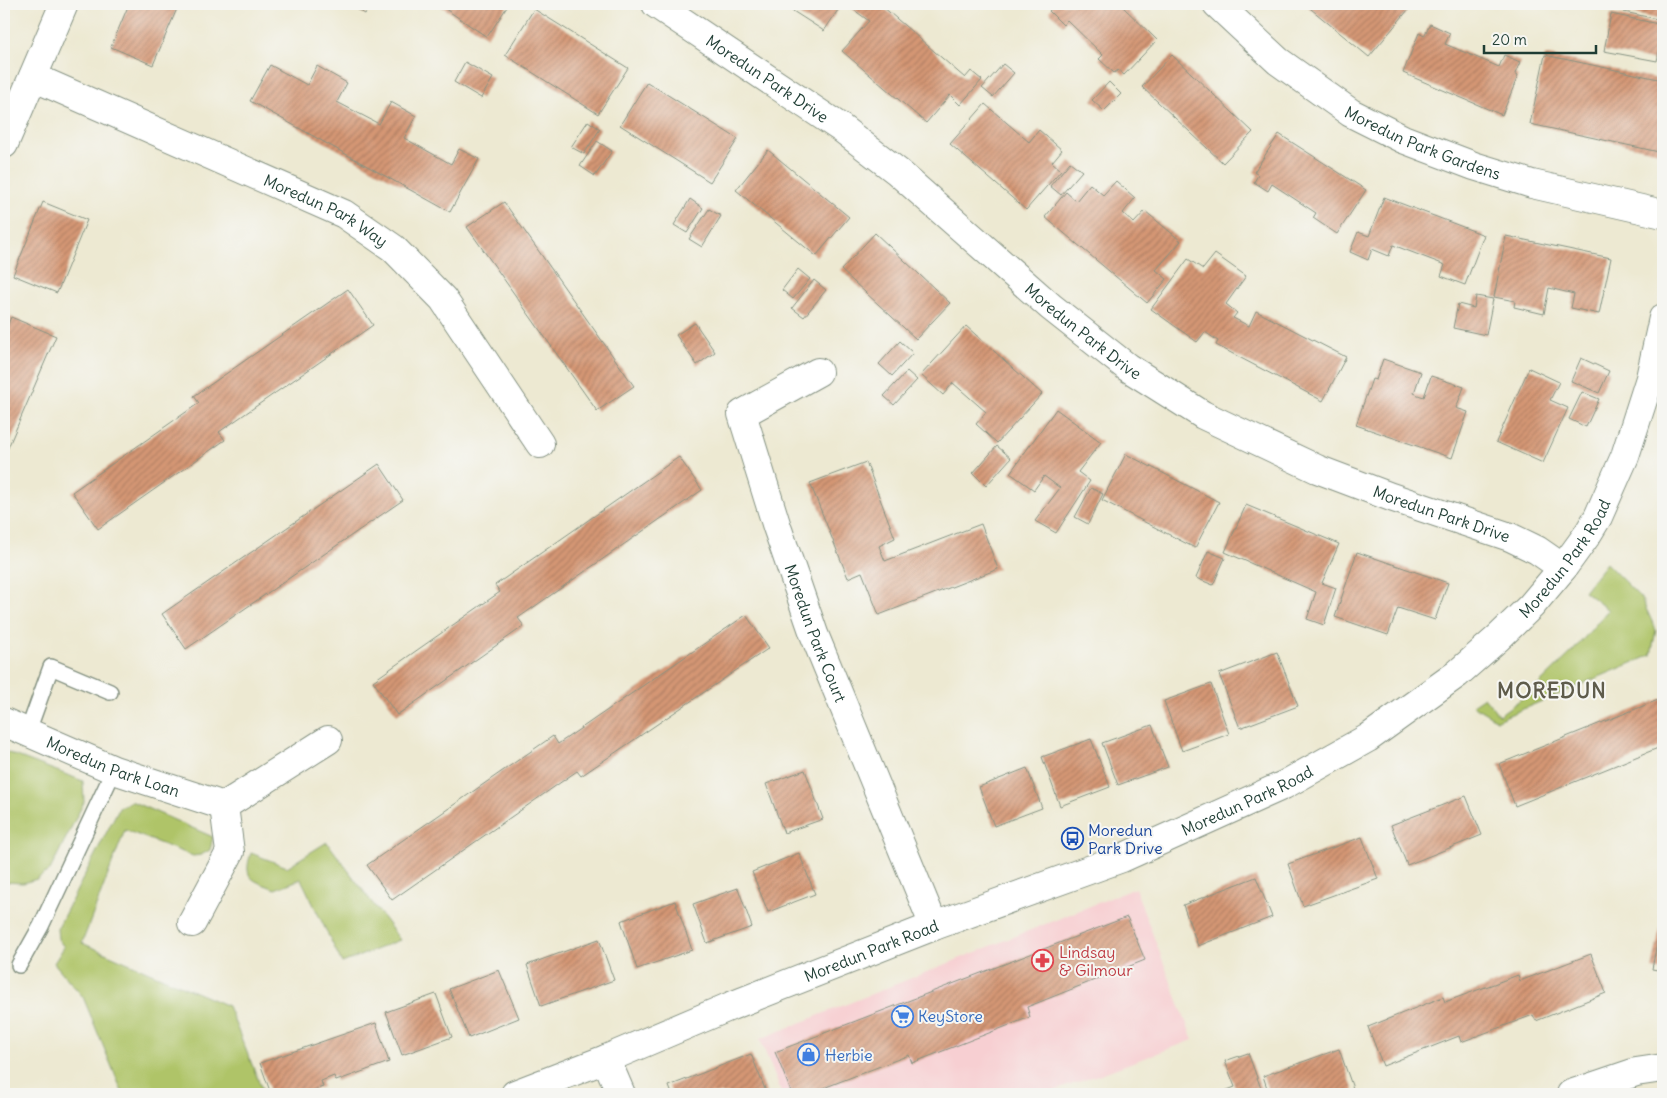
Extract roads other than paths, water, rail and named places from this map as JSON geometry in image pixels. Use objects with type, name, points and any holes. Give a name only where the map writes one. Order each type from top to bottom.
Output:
[{"type":"street","points":[[4,144],[64,4]]},
{"type":"street","name":"Moredun Park Drive","points":[[656,4],[841,128],[898,172],[1051,307],[1127,367],[1203,415],[1317,469],[1510,537],[1537,550],[1563,568]]},
{"type":"street","name":"Moredun Park Gardens","points":[[1217,4],[1278,62],[1351,112],[1403,139],[1474,166],[1532,184],[1663,214]]},
{"type":"street","name":"Moredun Park Way","points":[[33,77],[344,214],[393,248],[442,299],[540,444]]},
{"type":"street","name":"Moredun Park Road","points":[[515,1094],[934,926],[1122,858],[1284,786],[1368,738],[1457,674],[1498,638],[1530,606],[1563,568],[1598,517],[1625,456],[1650,378],[1663,318]]},
{"type":"street","name":"Moredun Park Court","points":[[818,372],[742,414],[776,527],[814,634],[934,926]]},
{"type":"street","name":"Moredun Park Loan","points":[[16,726],[114,770],[224,806]]},
{"type":"street","points":[[192,923],[230,852],[224,806],[328,740]]},
{"type":"street","points":[[606,1059],[621,1094]]},
{"type":"street","points":[[1571,1094],[1636,1072],[1663,1068]]},
{"type":"lane","points":[[16,726],[51,667],[110,692]]},
{"type":"lane","points":[[19,965],[41,926],[114,770]]},
{"type":"place","name":"Moredun Park Drive","points":[[1072,839]]},
{"type":"place","name":"Lindsay & Gilmour","points":[[1043,961]]},
{"type":"place","name":"KeyStore","points":[[902,1016]]},
{"type":"place","name":"Herbie","points":[[809,1055]]},
{"type":"district","name":"MOREDUN","points":[[1552,690]]}]
